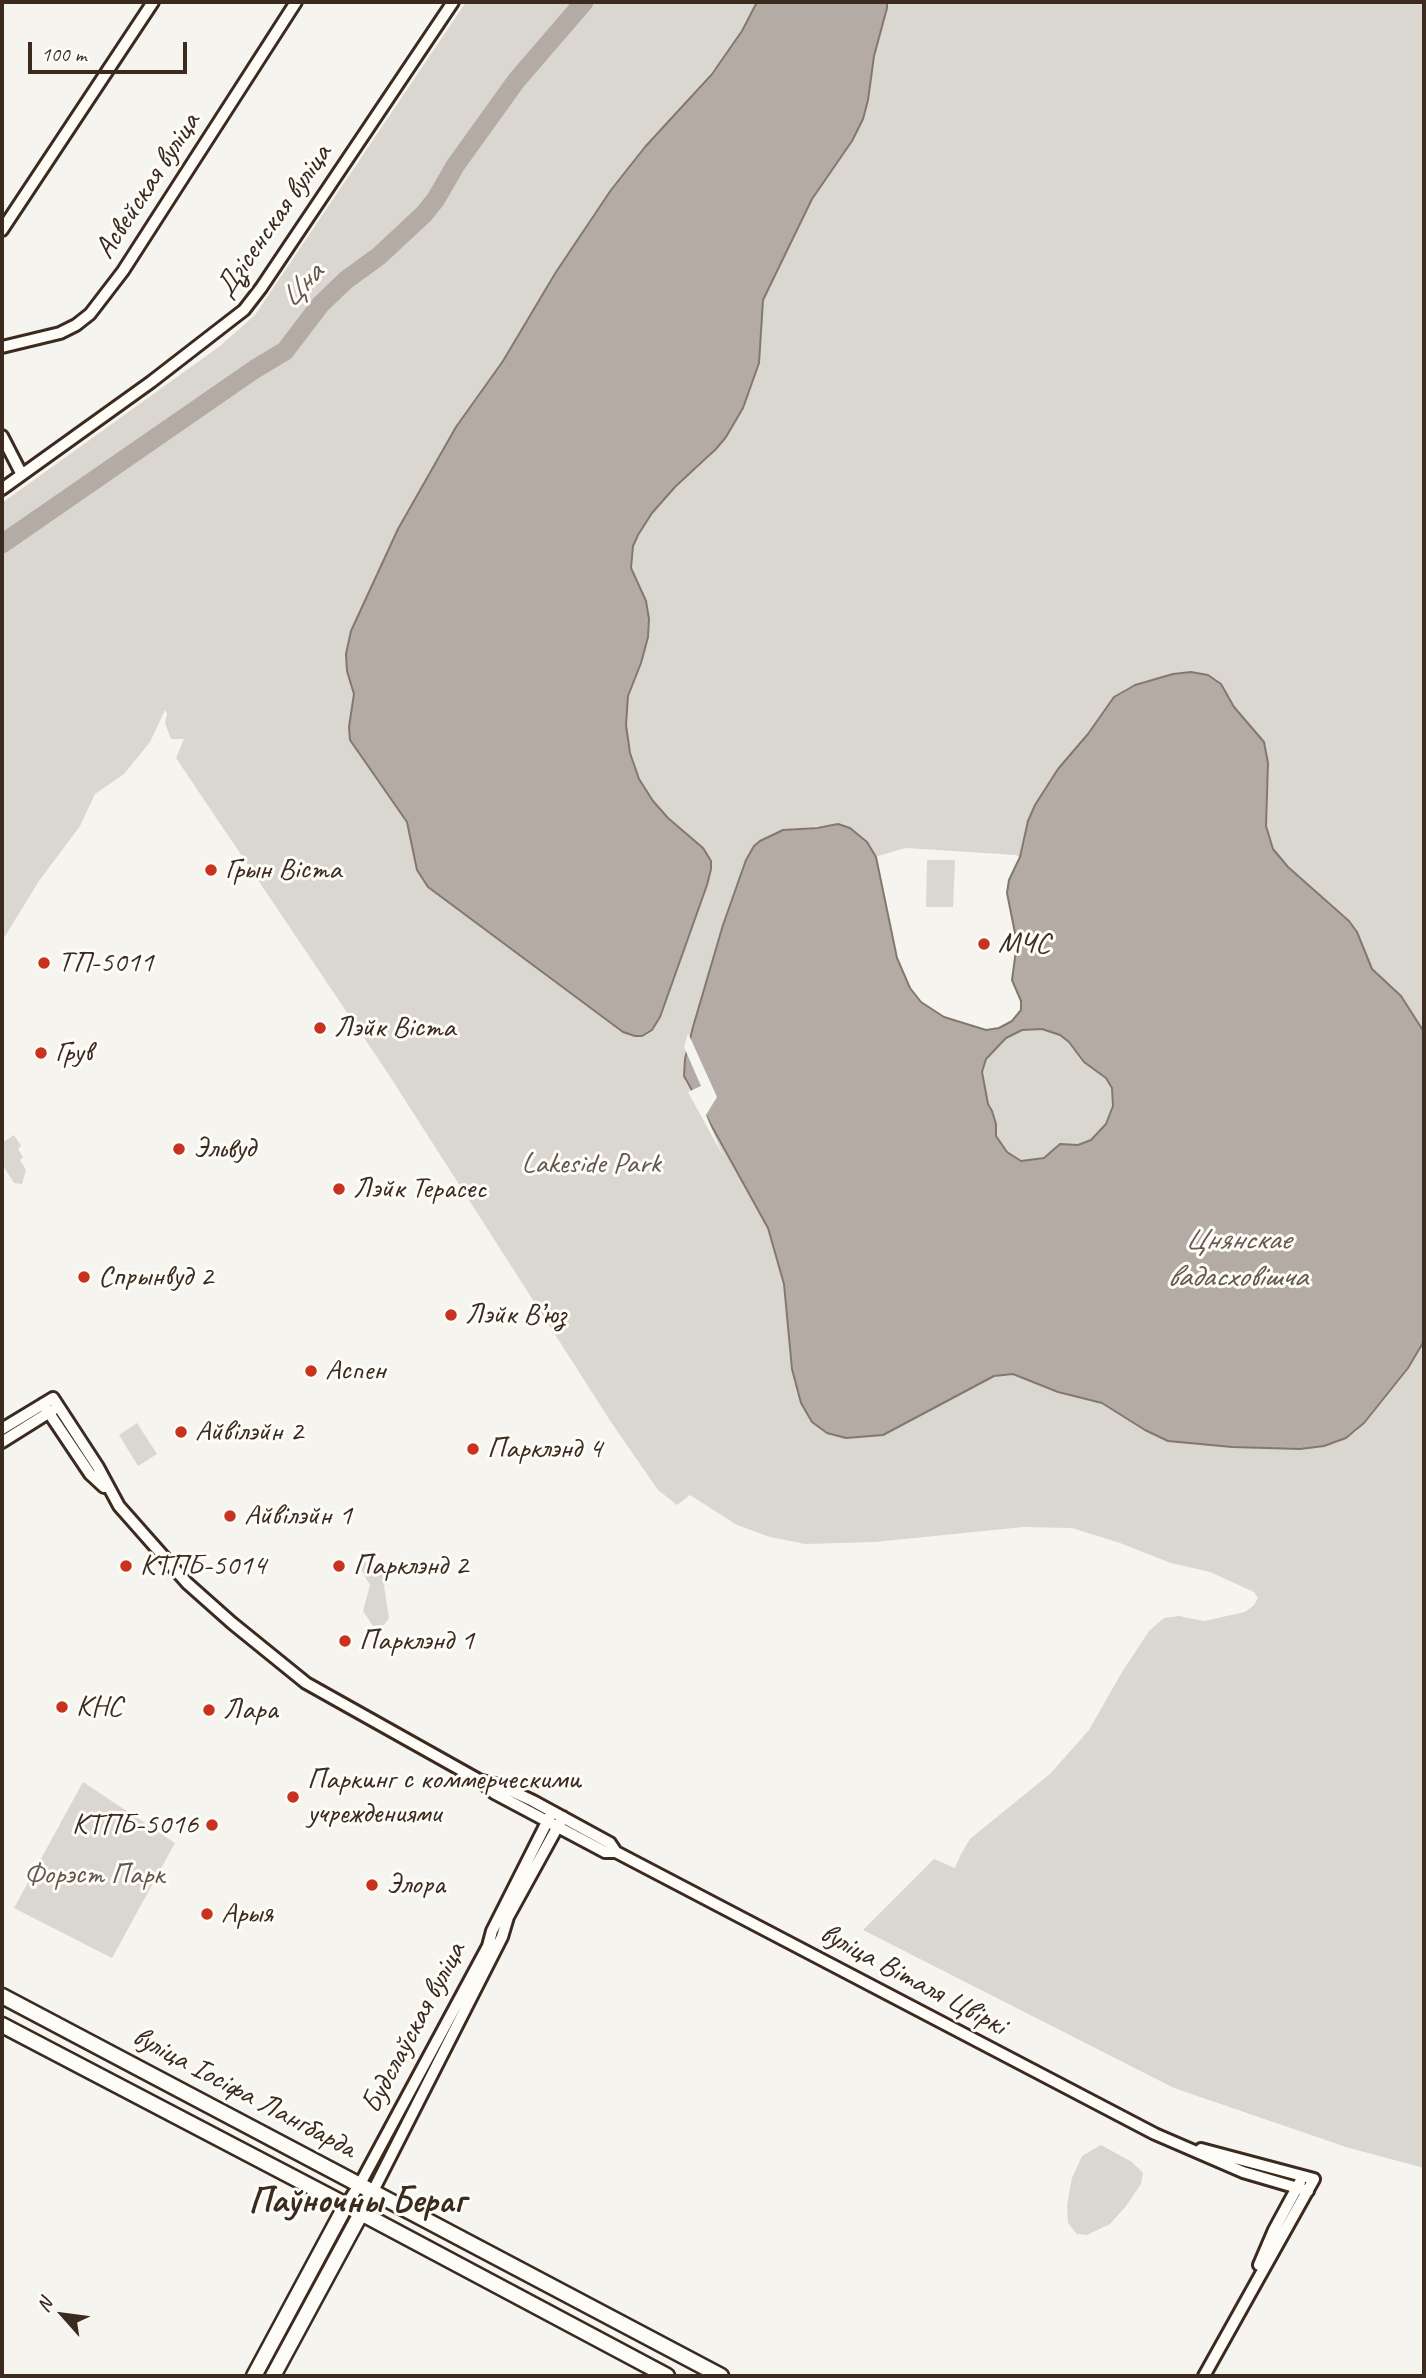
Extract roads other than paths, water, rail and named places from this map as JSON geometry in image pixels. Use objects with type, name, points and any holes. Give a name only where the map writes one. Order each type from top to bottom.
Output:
[{"type":"main road","name":"вуліца Іосіфа Лангбарда","points":[[2,1996],[721,2376]]},
{"type":"main road","name":"вуліца Іосіфа Лангбарда","points":[[2,2025],[667,2376]]},
{"type":"main road","name":"Будслаўская вуліца","points":[[273,2376],[360,2212],[366,2188]]},
{"type":"main road","name":"Будслаўская вуліца","points":[[254,2376],[346,2205]]},
{"type":"street","points":[[2,230],[153,2]]},
{"type":"street","name":"Асвейская вуліца","points":[[2,347],[60,333],[90,314],[123,271],[296,2]]},
{"type":"street","name":"Дзісенская вуліца","points":[[2,489],[151,382],[244,310],[284,255],[453,2]]},
{"type":"street","points":[[2,436],[21,474]]},
{"type":"street","points":[[2,1429],[50,1408]]},
{"type":"street","points":[[2,1443],[50,1408]]},
{"type":"street","name":"вуліца Віталя Цвіркі","points":[[50,1408],[98,1467],[111,1494],[187,1583],[272,1657],[316,1689],[479,1780],[499,1786],[555,1819],[610,1843],[617,1852],[1155,2134],[1243,2172],[1303,2189],[1309,2177],[1188,2147]]},
{"type":"street","name":"Будслаўская вуліца","points":[[346,2205],[366,2188],[502,1937],[508,1917],[555,1819]]},
{"type":"street","points":[[1204,2376],[1303,2189]]},
{"type":"water","points":[[757,2],[887,2],[887,8],[874,56],[863,119],[852,141],[812,199],[763,300],[759,363],[743,408],[716,449],[675,487],[652,513],[633,546],[631,568],[646,601],[649,619],[648,637],[641,663],[628,696],[626,725],[630,753],[639,779],[653,801],[668,818],[703,848],[711,861],[707,885],[660,1017],[652,1030],[642,1036],[635,1036],[623,1032],[428,887],[417,870],[407,822],[350,740],[349,727],[354,694],[347,671],[346,654],[351,631],[398,529],[456,427],[503,361],[556,272],[611,190],[645,147],[712,74],[742,31]]},
{"type":"water","name":"Цнянскае вадасховішча","points":[[1191,672],[1208,675],[1221,684],[1234,707],[1264,742],[1268,763],[1266,826],[1273,849],[1288,867],[1349,921],[1357,932],[1372,969],[1401,996],[1424,1032],[1424,1341],[1408,1368],[1364,1423],[1346,1438],[1324,1446],[1300,1449],[1232,1447],[1168,1441],[1102,1403],[1058,1392],[1013,1374],[994,1376],[883,1435],[846,1438],[827,1433],[812,1422],[801,1403],[792,1369],[784,1284],[768,1228],[684,1076],[693,1027],[723,925],[746,860],[760,841],[783,830],[838,824],[850,828],[867,842],[876,857],[897,958],[910,988],[921,1002],[944,1017],[986,1030],[999,1028],[1012,1021],[1021,1010],[1021,1001],[1012,980],[1017,943],[1007,893],[1035,805],[1058,769],[1088,734],[1114,697],[1135,685],[1173,674]],"holes":[[[1042,1029],[1060,1035],[1084,1062],[1106,1078],[1112,1088],[1113,1106],[1106,1124],[1091,1140],[1078,1145],[1060,1144],[1044,1158],[1021,1161],[1007,1152],[996,1136],[996,1124],[988,1104],[982,1072],[986,1059],[1006,1038],[1022,1030]]]},
{"type":"waterway","name":"Цна","points":[[2,544],[285,351],[320,305],[424,214],[516,81],[584,2]]},
{"type":"place","name":"Грын Вiста","points":[[211,870]]},
{"type":"place","name":"МЧС","points":[[984,944]]},
{"type":"place","name":"ТП-5011","points":[[44,963]]},
{"type":"place","name":"Лэйк Вiста","points":[[320,1028]]},
{"type":"place","name":"Грув","points":[[41,1053]]},
{"type":"place","name":"Эльвуд","points":[[179,1149]]},
{"type":"place","name":"Лэйк Терасес","points":[[339,1189]]},
{"type":"place","name":"Спрынвуд 2","points":[[84,1277]]},
{"type":"place","name":"Лэйк В’юз","points":[[451,1315]]},
{"type":"place","name":"Аспен","points":[[311,1371]]},
{"type":"place","name":"Айвілэйн 2","points":[[181,1432]]},
{"type":"place","name":"Парклэнд 4","points":[[473,1449]]},
{"type":"place","name":"Айвілэйн 1","points":[[230,1516]]},
{"type":"place","name":"КТПБ-5014","points":[[126,1566]]},
{"type":"place","name":"Парклэнд 2","points":[[339,1566]]},
{"type":"place","name":"Парклэнд 1","points":[[345,1641]]},
{"type":"place","name":"КНС","points":[[62,1707]]},
{"type":"place","name":"Лара","points":[[209,1710]]},
{"type":"place","name":"Паркинг с коммерческими учреждениями","points":[[293,1797]]},
{"type":"place","name":"КТПБ-5016","points":[[212,1825]]},
{"type":"place","name":"Элора","points":[[372,1885]]},
{"type":"place","name":"Арыя","points":[[207,1914]]},
{"type":"district","name":"Паўночны Бераг","points":[[357,2202]]},
{"type":"park label","name":"Lakeside Park","points":[[591,1164]]},
{"type":"park label","name":"Форэст Парк","points":[[94,1875]]}]
